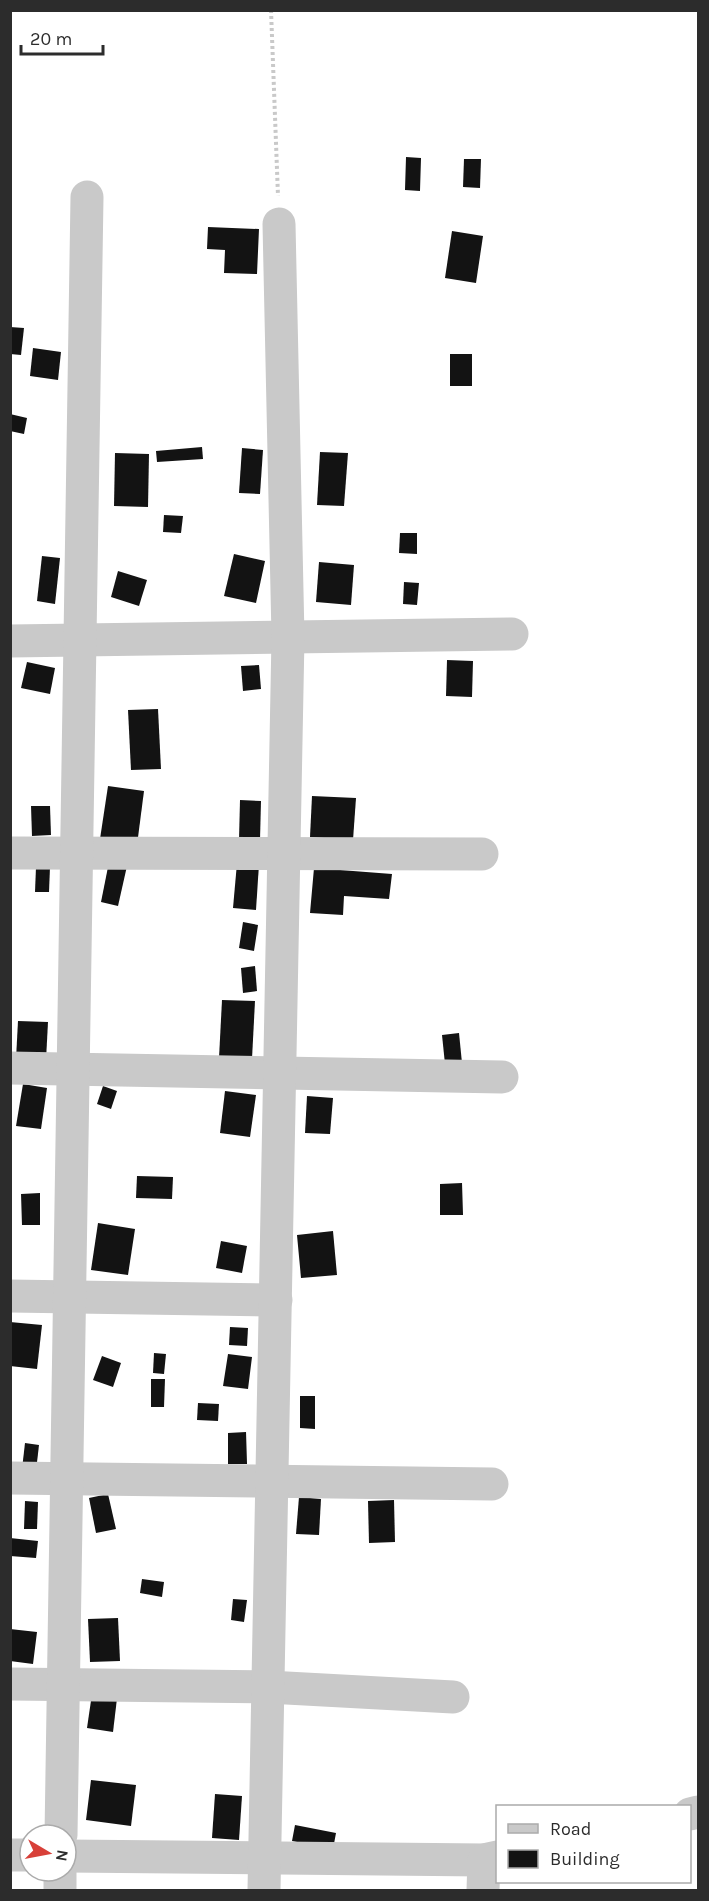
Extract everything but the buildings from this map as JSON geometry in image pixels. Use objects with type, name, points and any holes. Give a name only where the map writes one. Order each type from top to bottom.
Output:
[{"type":"street","points":[[61,1823],[87,197]]},
{"type":"street","points":[[264,1890],[288,637],[279,224]]},
{"type":"street","points":[[10,640],[512,634]]},
{"type":"street","points":[[10,853],[482,854]]},
{"type":"street","points":[[10,1068],[502,1077]]},
{"type":"street","points":[[10,1296],[276,1300]]},
{"type":"street","points":[[10,1478],[492,1484]]},
{"type":"street","points":[[10,1684],[268,1687],[453,1697]]},
{"type":"street","points":[[78,1856],[265,1858],[488,1869]]},
{"type":"path","points":[[271,10],[279,224]]}]
